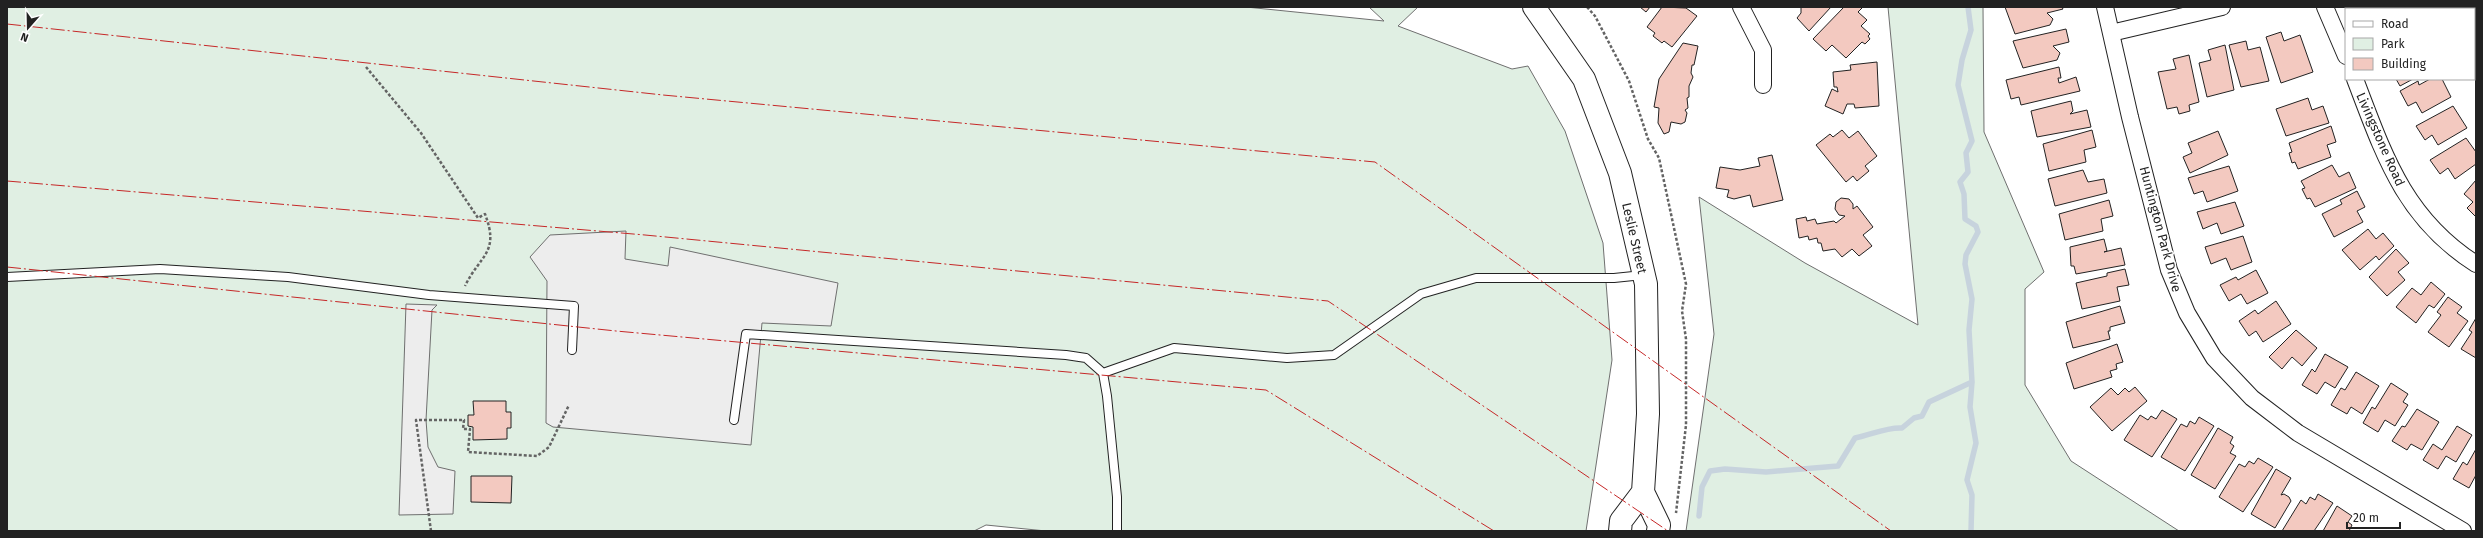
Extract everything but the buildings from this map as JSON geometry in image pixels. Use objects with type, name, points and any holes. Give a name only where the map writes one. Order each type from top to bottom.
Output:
[{"type":"main road","name":"Leslie Street","points":[[1534,7],[1584,80],[1620,173],[1646,284],[1648,414],[1643,492],[1659,525],[1658,531]]},
{"type":"main road","points":[[1620,531],[1622,521],[1643,492]]},
{"type":"street","points":[[1741,7],[1763,50],[1763,85]]},
{"type":"street","name":"Huntington Park Drive","points":[[2105,7],[2130,117],[2169,270],[2186,313],[2214,358],[2252,398],[2298,433],[2463,531]]},
{"type":"street","points":[[2111,33],[2222,7]]},
{"type":"street","points":[[2325,7],[2345,54]]},
{"type":"street","name":"Livingstone Road","points":[[2355,80],[2375,132],[2400,186],[2433,231],[2447,245],[2476,264]]},
{"type":"lane","points":[[7,277],[160,269],[288,277],[460,297],[574,306],[572,350]]},
{"type":"lane","points":[[1103,373],[1174,348],[1286,358],[1334,355],[1421,294],[1476,278],[1614,278],[1644,275]]},
{"type":"lane","points":[[734,420],[746,334],[1066,354],[1086,358],[1103,373],[1107,396],[1115,481],[1117,531]]},
{"type":"path","points":[[366,67],[421,133],[478,218],[485,214],[490,226],[491,246],[468,279],[460,297]]},
{"type":"path","points":[[431,531],[416,420],[464,420],[463,429],[470,429],[468,452],[536,456],[549,447],[569,405]]},
{"type":"green space","points":[[7,7],[1246,7],[1384,21],[1369,7],[1418,7],[1398,26],[1512,69],[1528,66],[1565,131],[1603,243],[1612,360],[1586,531],[1046,531],[986,525],[974,531],[7,531]]},
{"type":"green space","points":[[1888,7],[1983,7],[1984,132],[2044,272],[2025,289],[2025,385],[2071,461],[2179,531],[1686,531],[1714,334],[1699,197],[1805,263],[1918,325]]},
{"type":"shaded area","points":[[626,231],[625,259],[668,266],[670,247],[838,283],[831,326],[762,323],[751,445],[553,427],[546,423],[547,281],[530,257],[550,235]]},
{"type":"shaded area","points":[[406,304],[437,305],[432,310],[426,420],[428,447],[438,467],[455,471],[453,514],[399,515]]},
{"type":"waterway","points":[[1968,7],[1971,30],[1962,60],[1958,85],[1972,141],[1966,153],[1968,172],[1960,182],[1964,194],[1965,219],[1976,226],[1978,232],[1966,255],[1965,264],[1972,299],[1969,330],[1972,382],[1970,407],[1976,443],[1967,480],[1972,495],[1971,531]]},
{"type":"waterway","points":[[1699,516],[1702,487],[1710,471],[1725,469],[1766,472],[1838,466],[1855,438],[1884,430],[1902,428],[1914,418],[1922,416],[1929,402],[1972,382]]},
{"type":"power","points":[[7,24],[663,95],[1375,162],[1891,531]]},
{"type":"power","points":[[7,181],[645,235],[1328,301],[1668,531]]},
{"type":"power","points":[[7,267],[616,331],[1266,390],[1494,531]]}]
